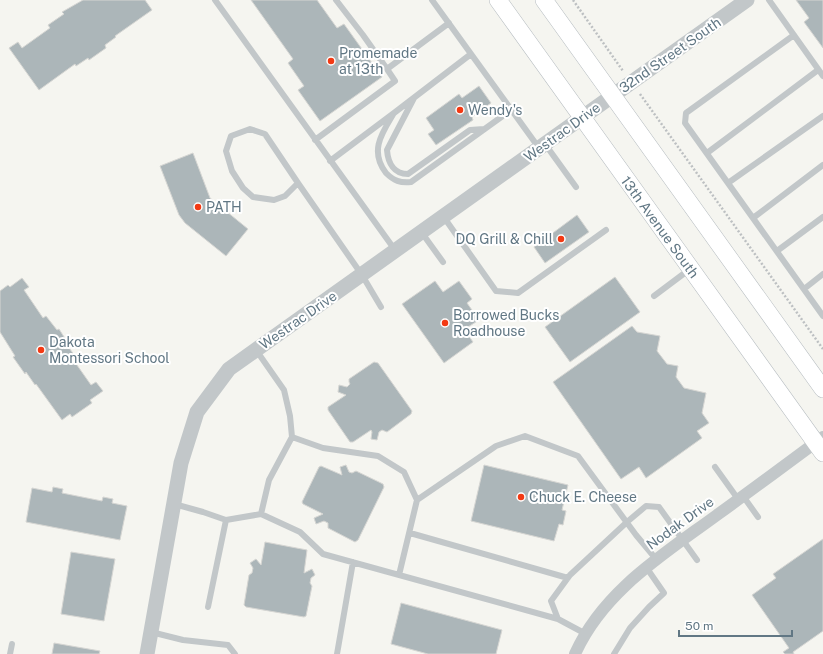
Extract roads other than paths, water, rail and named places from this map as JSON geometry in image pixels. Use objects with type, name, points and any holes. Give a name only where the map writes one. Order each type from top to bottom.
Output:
[{"type":"main road","name":"13th Avenue South","points":[[498,0],[690,269],[820,444]]},
{"type":"main road","points":[[544,0],[823,389]]},
{"type":"street","name":"32nd Street South","points":[[612,96],[747,0]]},
{"type":"street","name":"Westrac Drive","points":[[147,654],[181,463],[196,412],[229,369],[612,96]]},
{"type":"street","name":"Nodak Drive","points":[[575,654],[586,634],[607,604],[625,584],[646,566],[820,444]]},
{"type":"lane","points":[[215,0],[396,251]]},
{"type":"lane","points":[[315,140],[395,81],[363,35],[336,0]]},
{"type":"lane","points":[[432,0],[511,110],[576,187]]},
{"type":"lane","points":[[769,0],[823,76]]},
{"type":"lane","points":[[387,69],[449,24]]},
{"type":"lane","points":[[794,35],[686,113],[685,123],[823,316]]},
{"type":"lane","points":[[330,161],[471,54]]},
{"type":"lane","points":[[707,153],[818,70]]},
{"type":"lane","points":[[414,98],[387,150],[390,164],[396,171],[402,174],[408,174],[470,130],[484,129]]},
{"type":"lane","points":[[394,113],[381,135],[377,151],[381,166],[391,178],[400,183],[411,182],[511,110]]},
{"type":"lane","points":[[728,183],[823,116]]},
{"type":"lane","points":[[298,183],[285,196],[274,200],[253,198],[243,188],[232,171],[226,151],[231,136],[250,129],[264,134],[362,275],[381,307]]},
{"type":"lane","points":[[753,218],[823,165]]},
{"type":"lane","points":[[443,216],[496,291],[518,293],[606,230]]},
{"type":"lane","points":[[777,251],[823,216]]},
{"type":"lane","points":[[422,232],[443,262]]},
{"type":"lane","points":[[654,296],[690,269]]},
{"type":"lane","points":[[804,288],[823,274]]},
{"type":"lane","points":[[256,350],[284,390],[290,416],[292,437],[269,480],[260,514]]},
{"type":"lane","points":[[418,500],[496,446],[525,436],[578,456],[656,559]]},
{"type":"lane","points":[[292,437],[323,448],[378,456],[404,472],[418,500],[399,575]]},
{"type":"lane","points":[[715,467],[758,517]]},
{"type":"lane","points":[[174,504],[226,520],[260,514],[300,532],[323,554],[558,619],[586,634]]},
{"type":"lane","points":[[558,619],[551,601],[568,578],[646,506],[659,507],[697,560]]},
{"type":"lane","points":[[208,607],[226,520]]},
{"type":"lane","points":[[410,533],[568,578]]},
{"type":"lane","points":[[337,654],[353,562]]},
{"type":"lane","points":[[614,654],[630,628],[664,593],[646,566]]},
{"type":"lane","points":[[151,632],[183,640],[228,645],[235,654]]},
{"type":"lane","points":[[10,654],[12,644]]},
{"type":"place","name":"Promemade at 13th","points":[[331,61]]},
{"type":"place","name":"Wendy's","points":[[460,110]]},
{"type":"place","name":"PATH","points":[[198,207]]},
{"type":"place","name":"DQ Grill & Chill","points":[[561,239]]},
{"type":"place","name":"Borrowed Bucks Roadhouse","points":[[445,323]]},
{"type":"place","name":"Dakota Montessori School","points":[[41,350]]},
{"type":"place","name":"Chuck E. Cheese","points":[[521,497]]}]
